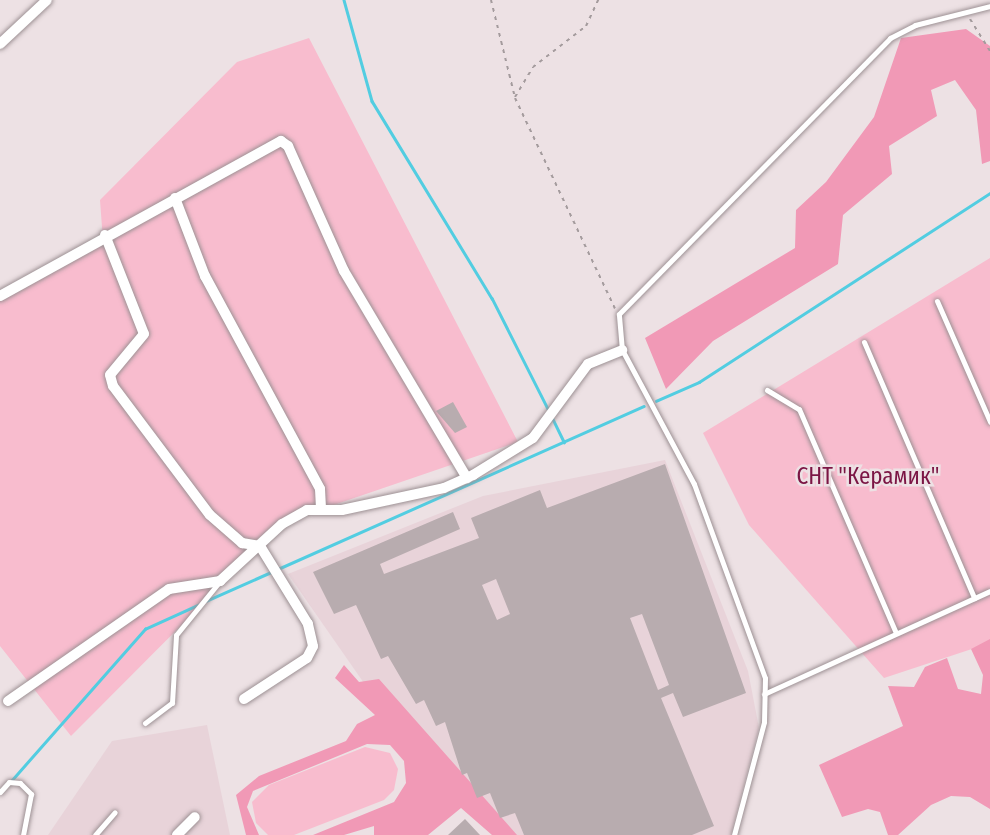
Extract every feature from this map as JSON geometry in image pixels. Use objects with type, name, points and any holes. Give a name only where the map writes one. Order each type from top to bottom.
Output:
[{"type":"street","points":[[0,44],[47,0]]},
{"type":"street","points":[[0,296],[270,143],[285,142],[344,271],[467,478]]},
{"type":"street","points":[[175,198],[205,276],[320,489],[321,508]]},
{"type":"street","points":[[105,235],[144,334],[110,374],[113,386],[209,514],[242,543],[260,546],[308,624],[313,646],[307,658],[244,699]]},
{"type":"street","points":[[8,701],[169,589],[220,581],[282,524],[321,508],[342,510],[467,478],[525,445],[588,364],[622,350]]},
{"type":"street","points":[[177,835],[195,817]]},
{"type":"lane","points":[[734,835],[764,722],[764,694],[756,642],[694,484],[622,350],[619,314],[890,38],[915,24],[990,6]]},
{"type":"lane","points":[[937,301],[990,422]]},
{"type":"lane","points":[[864,342],[974,598]]},
{"type":"lane","points":[[767,390],[799,409],[895,631]]},
{"type":"lane","points":[[145,723],[172,703],[176,635],[220,581]]},
{"type":"lane","points":[[764,694],[895,631],[990,592]]},
{"type":"lane","points":[[0,792],[9,782],[20,783],[31,794],[23,835]]},
{"type":"lane","points":[[95,835],[115,812]]},
{"type":"path","points":[[491,0],[515,98],[619,314]]},
{"type":"path","points":[[515,98],[533,67],[586,26],[598,0]]},
{"type":"path","points":[[967,12],[990,51]]},
{"type":"shaded area","points":[[966,29],[990,46],[990,161],[982,164],[976,110],[955,80],[931,90],[937,116],[889,146],[892,174],[843,215],[838,264],[713,341],[666,389],[645,338],[795,248],[796,210],[826,182],[874,117],[901,38]]},
{"type":"shaded area","points":[[665,460],[748,671],[759,728],[731,835],[494,835],[366,686],[288,574],[483,496]]},
{"type":"shaded area","points":[[990,639],[990,809],[970,797],[951,796],[931,805],[898,835],[888,835],[880,812],[868,809],[842,817],[819,765],[903,726],[888,686],[914,687],[925,667],[947,658],[958,689],[981,694],[983,675],[971,649]]},
{"type":"shaded area","points":[[344,665],[359,682],[379,679],[517,835],[492,835],[461,808],[428,835],[374,835],[374,826],[344,835],[313,835],[394,802],[406,783],[404,761],[390,745],[367,744],[253,791],[247,807],[259,835],[246,835],[236,795],[259,776],[346,741],[357,724],[375,715],[335,678]]},
{"type":"shaded area","points":[[207,725],[230,835],[48,835],[112,741]]},
{"type":"green space","points":[[309,38],[518,442],[284,522],[71,736],[0,646],[0,294],[103,241],[100,200],[237,62]]},
{"type":"green space","name":"СНТ \"Керамик\"","points":[[990,258],[990,643],[884,678],[749,525],[703,433]]},
{"type":"green space","points":[[365,747],[390,753],[398,769],[394,790],[384,800],[294,835],[268,835],[256,823],[252,802],[269,785]]},
{"type":"building","points":[[453,402],[467,427],[455,433],[436,411]]},
{"type":"building","points":[[665,464],[746,693],[683,717],[673,693],[661,698],[714,826],[692,835],[524,835],[515,813],[500,818],[490,793],[477,798],[467,773],[462,775],[445,722],[436,726],[424,700],[416,704],[388,656],[381,659],[356,605],[334,614],[313,572],[453,512],[460,529],[380,564],[384,574],[479,538],[471,518],[540,490],[547,508]],"holes":[[[496,579],[510,614],[497,620],[482,585]],[[642,614],[669,685],[658,690],[630,618]]]},
{"type":"building","points":[[465,819],[480,835],[448,835]]},
{"type":"waterway","points":[[344,0],[372,101],[492,298],[549,411]]},
{"type":"waterway","points":[[656,401],[699,382],[990,193]]},
{"type":"waterway","points":[[206,601],[644,406]]},
{"type":"waterway","points":[[552,417],[564,442]]},
{"type":"waterway","points":[[11,781],[145,629],[200,604]]}]
